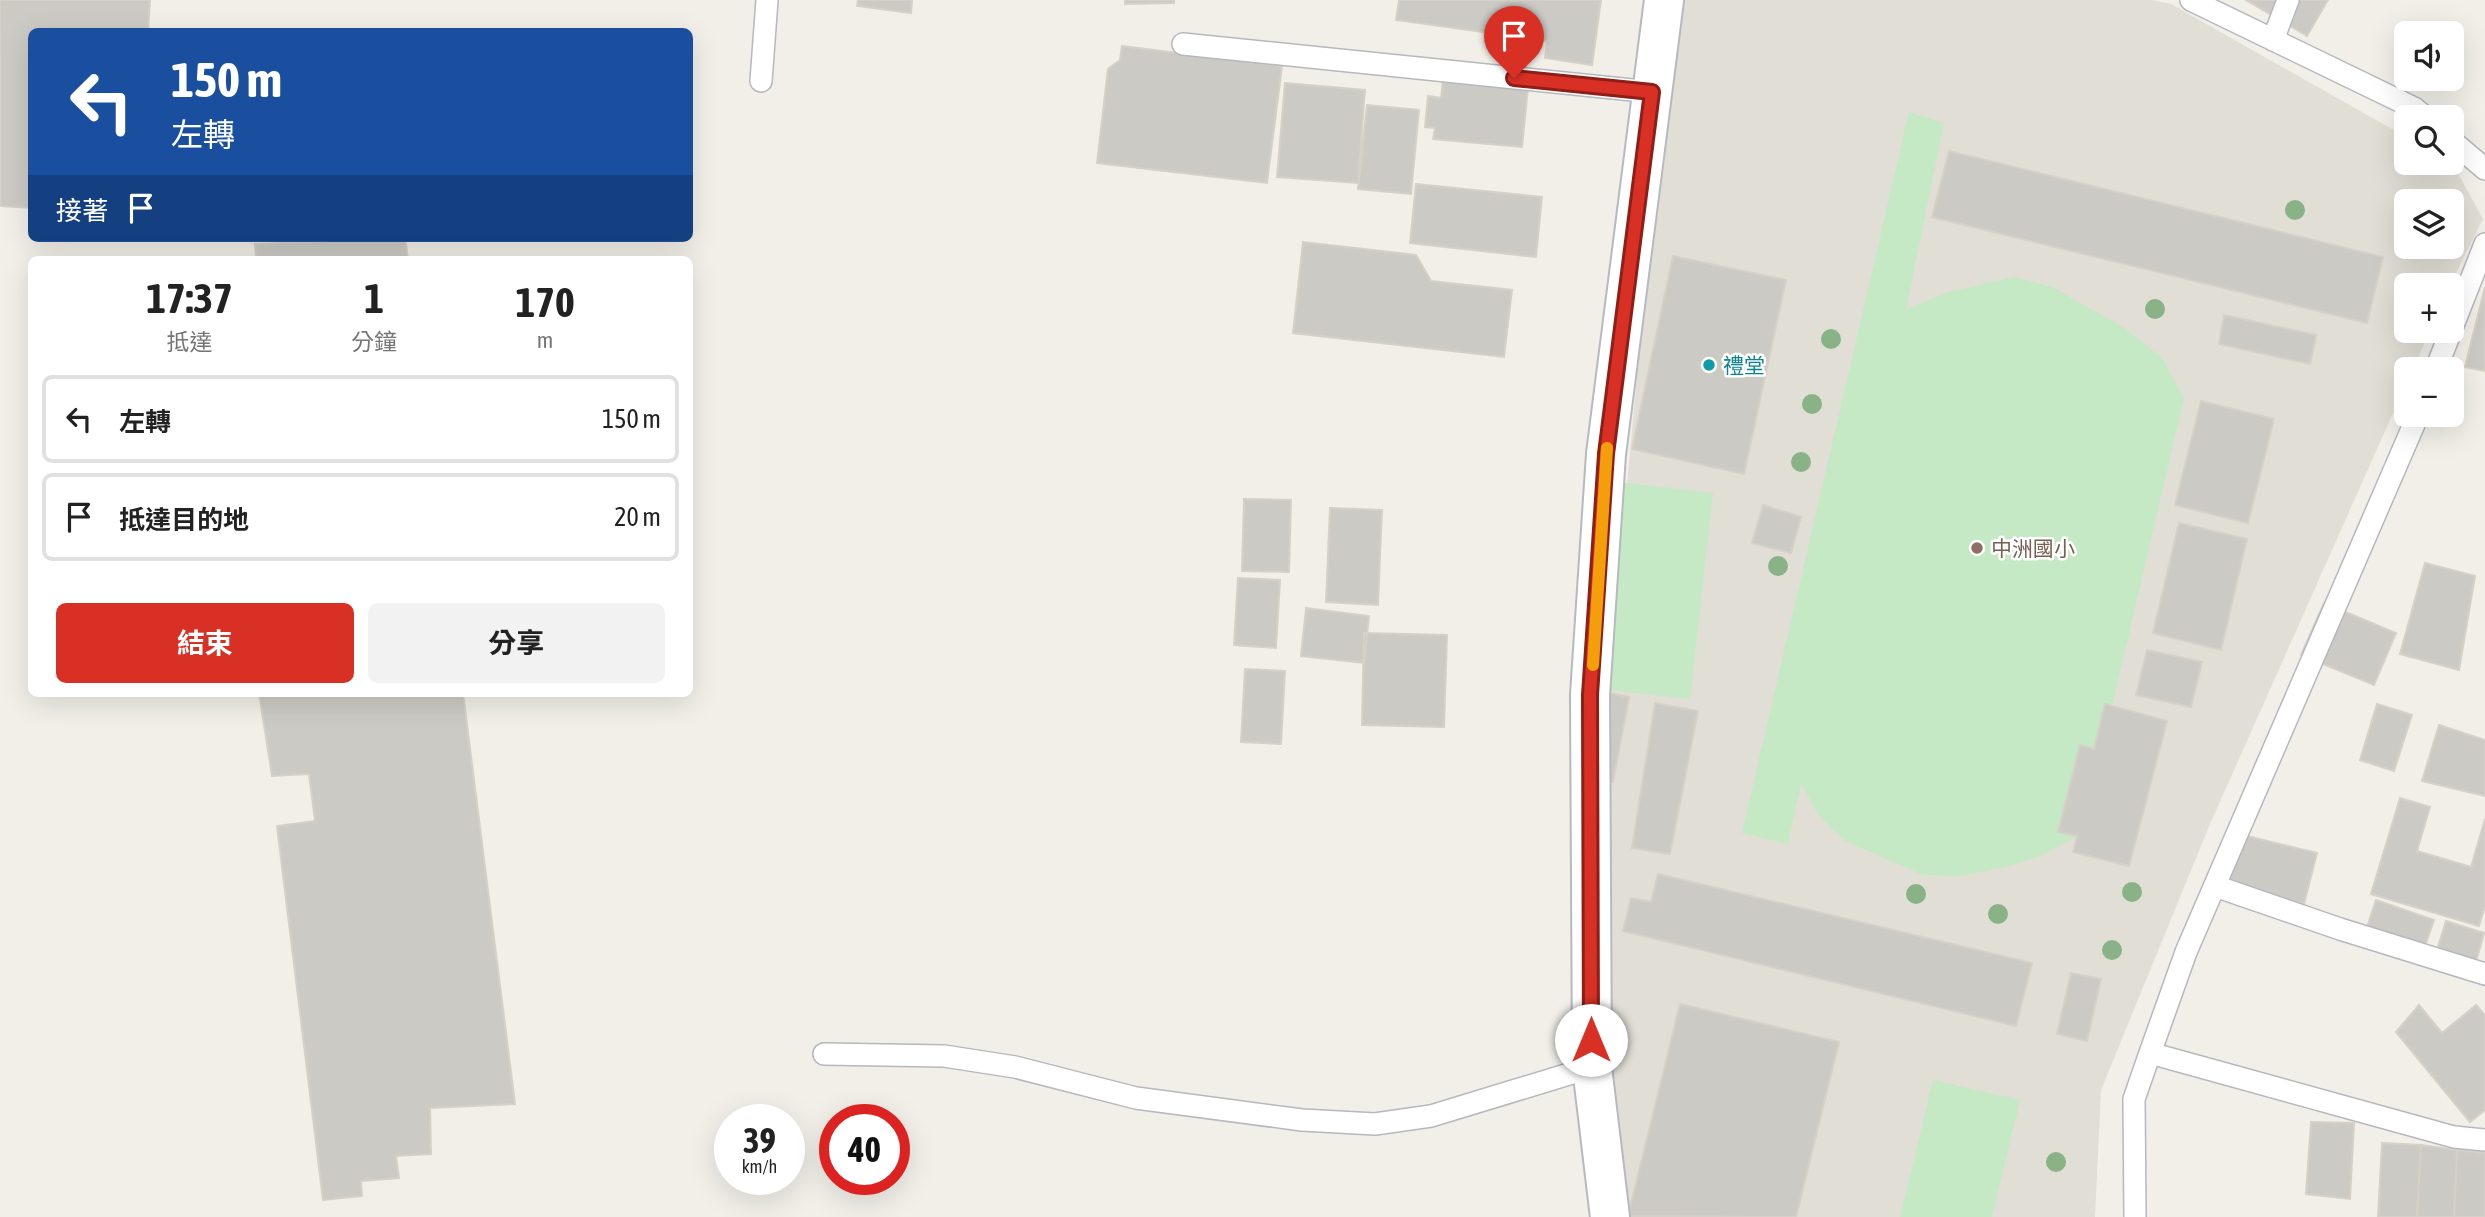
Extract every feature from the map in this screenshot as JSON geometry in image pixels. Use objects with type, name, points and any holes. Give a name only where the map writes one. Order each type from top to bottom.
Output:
[{"type":"street","points":[[1610,1217],[1592,1067],[1590,695],[1606,454],[1664,0]]},
{"type":"lane","points":[[761,81],[767,0]]},
{"type":"lane","points":[[2191,0],[2408,105]]},
{"type":"lane","points":[[2273,40],[2288,0]]},
{"type":"lane","points":[[1182,44],[1652,92]]},
{"type":"lane","points":[[2464,151],[2485,169]]},
{"type":"lane","points":[[2464,297],[2485,244]]},
{"type":"lane","points":[[2135,1217],[2134,1099],[2150,1053],[2186,952],[2413,427]]},
{"type":"lane","points":[[2215,886],[2340,929],[2485,974]]},
{"type":"lane","points":[[2150,1053],[2455,1137],[2485,1140]]},
{"type":"lane","points":[[824,1054],[944,1056],[1015,1067],[1136,1098],[1302,1120],[1376,1124],[1431,1116],[1592,1067]]},
{"type":"shaded area","name":"中洲國小","points":[[1683,0],[2152,0],[2171,4],[2394,130],[2394,175],[2459,175],[2483,219],[2464,257],[2464,189],[2394,189],[2394,259],[2463,259],[2456,273],[2394,273],[2394,343],[2425,343],[2418,357],[2394,357],[2394,411],[2210,824],[2101,1090],[2095,1217],[1630,1217],[1609,1070],[1606,842],[1611,655],[1648,260]]},
{"type":"green space","points":[[1909,112],[1944,123],[1906,310],[1945,293],[2015,277],[2054,288],[2126,329],[2162,358],[2184,398],[2082,834],[2040,856],[1961,876],[1923,875],[1845,841],[1818,815],[1801,783],[1788,844],[1742,833]]},
{"type":"green space","points":[[1601,480],[1713,493],[1690,699],[1577,686]]},
{"type":"green space","points":[[1933,1080],[2020,1100],[1992,1217],[1900,1217]]},
{"type":"building","points":[[0,0],[150,0],[148,28],[28,28],[28,208],[0,206]]},
{"type":"building","points":[[858,0],[912,0],[911,13],[857,6]]},
{"type":"building","points":[[1125,0],[1174,0],[1174,3],[1125,4]]},
{"type":"building","points":[[1399,0],[1601,0],[1592,65],[1545,58],[1547,41],[1396,20]]},
{"type":"building","points":[[2246,0],[2328,0],[2307,36]]},
{"type":"building","points":[[1122,46],[1282,66],[1267,183],[1097,163],[1108,69],[1120,60]]},
{"type":"building","points":[[1443,80],[1528,88],[1522,147],[1433,139],[1435,128],[1425,127],[1428,96],[1441,98]]},
{"type":"building","points":[[1285,83],[1365,90],[1358,183],[1277,177]]},
{"type":"building","points":[[1367,105],[1419,110],[1411,194],[1358,189]]},
{"type":"building","points":[[1949,151],[2383,257],[2367,323],[1932,217]]},
{"type":"building","points":[[1416,184],[1542,197],[1536,257],[1410,243]]},
{"type":"building","points":[[406,242],[408,256],[256,256],[255,244]]},
{"type":"building","points":[[1303,242],[1416,255],[1431,281],[1512,290],[1504,357],[1293,333]]},
{"type":"building","name":"禮堂","points":[[1673,256],[1786,280],[1744,474],[1632,449]]},
{"type":"building","points":[[2485,287],[2485,371],[2465,367]]},
{"type":"building","points":[[2224,315],[2316,335],[2310,364],[2219,344]]},
{"type":"building","points":[[2201,401],[2274,419],[2248,523],[2175,505]]},
{"type":"building","points":[[1244,499],[1291,500],[1289,572],[1242,571]]},
{"type":"building","points":[[1763,505],[1801,517],[1791,553],[1752,543]]},
{"type":"building","points":[[1330,508],[1382,510],[1378,605],[1326,602]]},
{"type":"building","points":[[2179,523],[2247,539],[2221,650],[2153,633]]},
{"type":"building","points":[[2425,563],[2475,576],[2459,670],[2400,654]]},
{"type":"building","points":[[1238,578],[1280,580],[1276,648],[1234,645]]},
{"type":"building","points":[[2324,603],[2396,633],[2374,685],[2301,655]]},
{"type":"building","points":[[1306,608],[1369,616],[1364,663],[1301,656]]},
{"type":"building","points":[[1364,633],[1447,635],[1444,727],[1362,725]]},
{"type":"building","points":[[2147,650],[2202,662],[2191,707],[2136,695]]},
{"type":"building","points":[[1245,669],[1285,671],[1281,744],[1241,742]]},
{"type":"building","points":[[1591,690],[1629,697],[1613,782],[1575,775]]},
{"type":"building","points":[[260,697],[464,697],[515,1104],[430,1108],[431,1154],[396,1156],[399,1178],[361,1181],[362,1196],[323,1200],[277,826],[315,821],[309,774],[272,776]]},
{"type":"building","points":[[1655,703],[1698,711],[1670,854],[1632,848]]},
{"type":"building","points":[[2105,704],[2167,721],[2129,866],[2073,852],[2077,836],[2058,832],[2080,745],[2094,749]]},
{"type":"building","points":[[2377,704],[2412,715],[2394,771],[2360,760]]},
{"type":"building","points":[[2439,725],[2485,740],[2485,796],[2422,781]]},
{"type":"building","points":[[2400,798],[2430,807],[2417,851],[2471,867],[2485,819],[2485,906],[2479,926],[2371,894]]},
{"type":"building","points":[[2231,832],[2317,853],[2304,904],[2218,883]]},
{"type":"building","points":[[1658,874],[2032,963],[2016,1026],[1623,931],[1631,898],[1651,902]]},
{"type":"building","points":[[2376,900],[2434,920],[2425,946],[2367,927]]},
{"type":"building","points":[[2446,921],[2484,933],[2476,962],[2437,950]]},
{"type":"building","points":[[2071,973],[2101,979],[2087,1041],[2057,1034]]},
{"type":"building","points":[[1680,1004],[1839,1042],[1796,1217],[1628,1216]]},
{"type":"building","points":[[2419,1005],[2442,1033],[2476,1005],[2485,1015],[2485,1110],[2470,1122],[2396,1032]]},
{"type":"building","points":[[2311,1122],[2354,1123],[2350,1199],[2306,1194]]},
{"type":"building","points":[[2382,1143],[2421,1145],[2417,1217],[2378,1217]]},
{"type":"building","points":[[2421,1145],[2457,1150],[2454,1217],[2417,1217]]},
{"type":"building","points":[[2457,1150],[2485,1153],[2485,1217],[2454,1217]]},
{"type":"slow traffic","points":[[1593,665],[1607,448]]},
{"type":"place","name":"禮堂","points":[[1709,365]]},
{"type":"place","name":"中洲國小","points":[[1977,548]]},
{"type":"route","points":[[1514,78],[1652,92],[1606,454],[1590,695],[1591,1040]]}]
